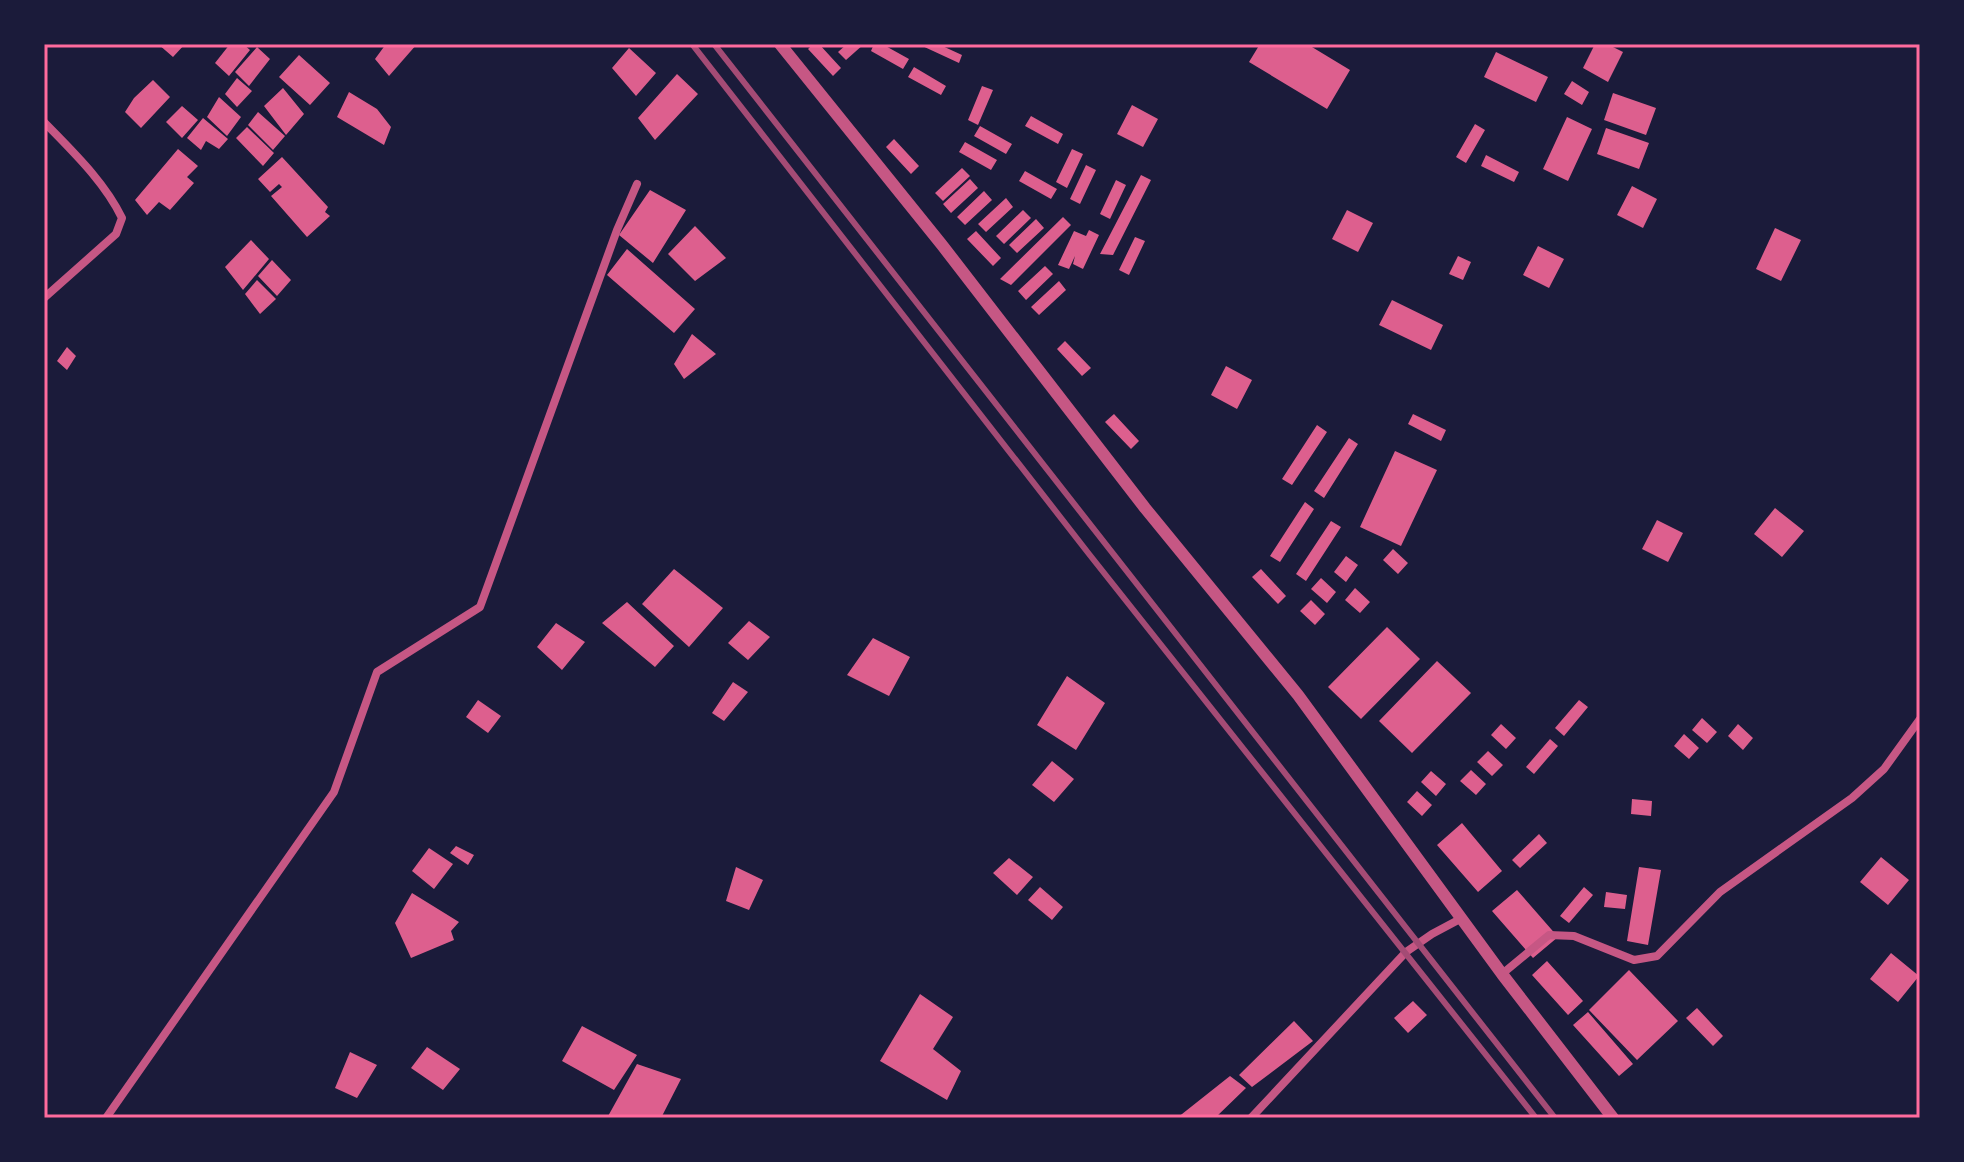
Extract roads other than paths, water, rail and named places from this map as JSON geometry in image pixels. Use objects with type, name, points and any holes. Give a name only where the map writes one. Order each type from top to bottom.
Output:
[{"type":"street","points":[[780,44],[942,245],[1145,508],[1298,695],[1502,974],[1613,1118]]},
{"type":"street","points":[[44,122],[113,200],[122,218],[116,234],[44,298]]},
{"type":"street","points":[[106,1118],[334,792],[377,672],[480,607],[617,230],[637,184]]},
{"type":"street","points":[[1502,974],[1549,935],[1574,936],[1634,960],[1657,956],[1720,892],[1852,798],[1884,769],[1920,719]]},
{"type":"street","points":[[1251,1118],[1406,952],[1462,918]]},
{"type":"railway","points":[[692,44],[1089,554],[1536,1118]]},
{"type":"railway","points":[[714,44],[1555,1118]]}]
